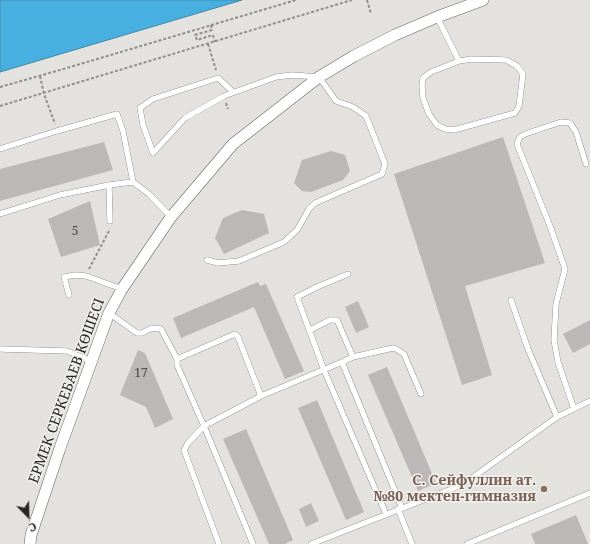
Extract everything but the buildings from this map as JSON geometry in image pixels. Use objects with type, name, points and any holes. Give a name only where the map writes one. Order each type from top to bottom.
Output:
[{"type":"street","name":"ЕРМЕК СЕРКЕБАЕВ КӨШЕСІ","points":[[30,544],[31,535],[60,448],[109,313],[122,289],[172,217],[233,144],[320,77],[354,56],[389,38],[437,17],[484,0]]},
{"type":"lane","points":[[437,17],[459,61]]},
{"type":"lane","points":[[472,59],[506,60],[517,66],[523,74],[519,106],[515,112],[454,130],[445,129],[437,125],[429,114],[423,98],[422,86],[424,78],[431,72],[459,61],[472,59]]},
{"type":"lane","points":[[206,260],[218,263],[239,261],[284,242],[297,230],[309,209],[315,203],[382,174],[385,164],[366,116],[353,107],[336,101],[320,77],[292,75],[276,77],[251,87],[233,92],[185,118],[153,153],[143,124],[140,108],[153,99],[218,78],[233,92]]},
{"type":"lane","points":[[0,149],[117,114],[123,131],[133,182],[149,194],[172,217]]},
{"type":"lane","points":[[574,409],[558,362],[554,340],[556,304],[565,270],[550,226],[517,144],[520,137],[525,134],[561,122],[570,123],[576,132],[586,164]]},
{"type":"lane","points":[[0,214],[60,195],[109,185],[133,182]]},
{"type":"lane","points":[[109,185],[110,221]]},
{"type":"lane","points":[[348,274],[297,297],[324,370],[386,514]]},
{"type":"lane","points":[[69,295],[64,277],[86,276],[122,289]]},
{"type":"lane","points":[[511,300],[528,349],[557,417]]},
{"type":"lane","points":[[109,313],[137,333],[142,333],[152,328],[161,329],[177,359],[253,544]]},
{"type":"lane","points":[[310,330],[330,320],[336,320],[353,358]]},
{"type":"lane","points":[[177,359],[235,334],[238,337],[261,396]]},
{"type":"lane","points":[[219,544],[184,450],[188,443],[204,426],[261,396],[342,362],[393,348],[400,350],[404,354],[421,394]]},
{"type":"lane","points":[[0,349],[67,351],[91,361]]},
{"type":"lane","points":[[342,362],[400,509],[412,544]]},
{"type":"lane","points":[[311,544],[454,488],[472,478],[557,417],[590,401]]},
{"type":"lane","points":[[467,544],[590,492]]},
{"type":"path","points":[[0,87],[296,0]]},
{"type":"path","points":[[0,106],[352,0]]},
{"type":"path","points":[[367,0],[372,14]]},
{"type":"path","points":[[211,25],[212,30],[195,35],[197,40],[213,35],[215,42]]},
{"type":"path","points":[[40,76],[44,94],[57,131]]},
{"type":"path","points":[[86,276],[110,228],[110,221]]},
{"type":"water","points":[[0,0],[242,0],[0,72]]},
{"type":"place","name":"С. Сейфуллин ат. №80 мектеп-гимназия","points":[[544,489]]}]
